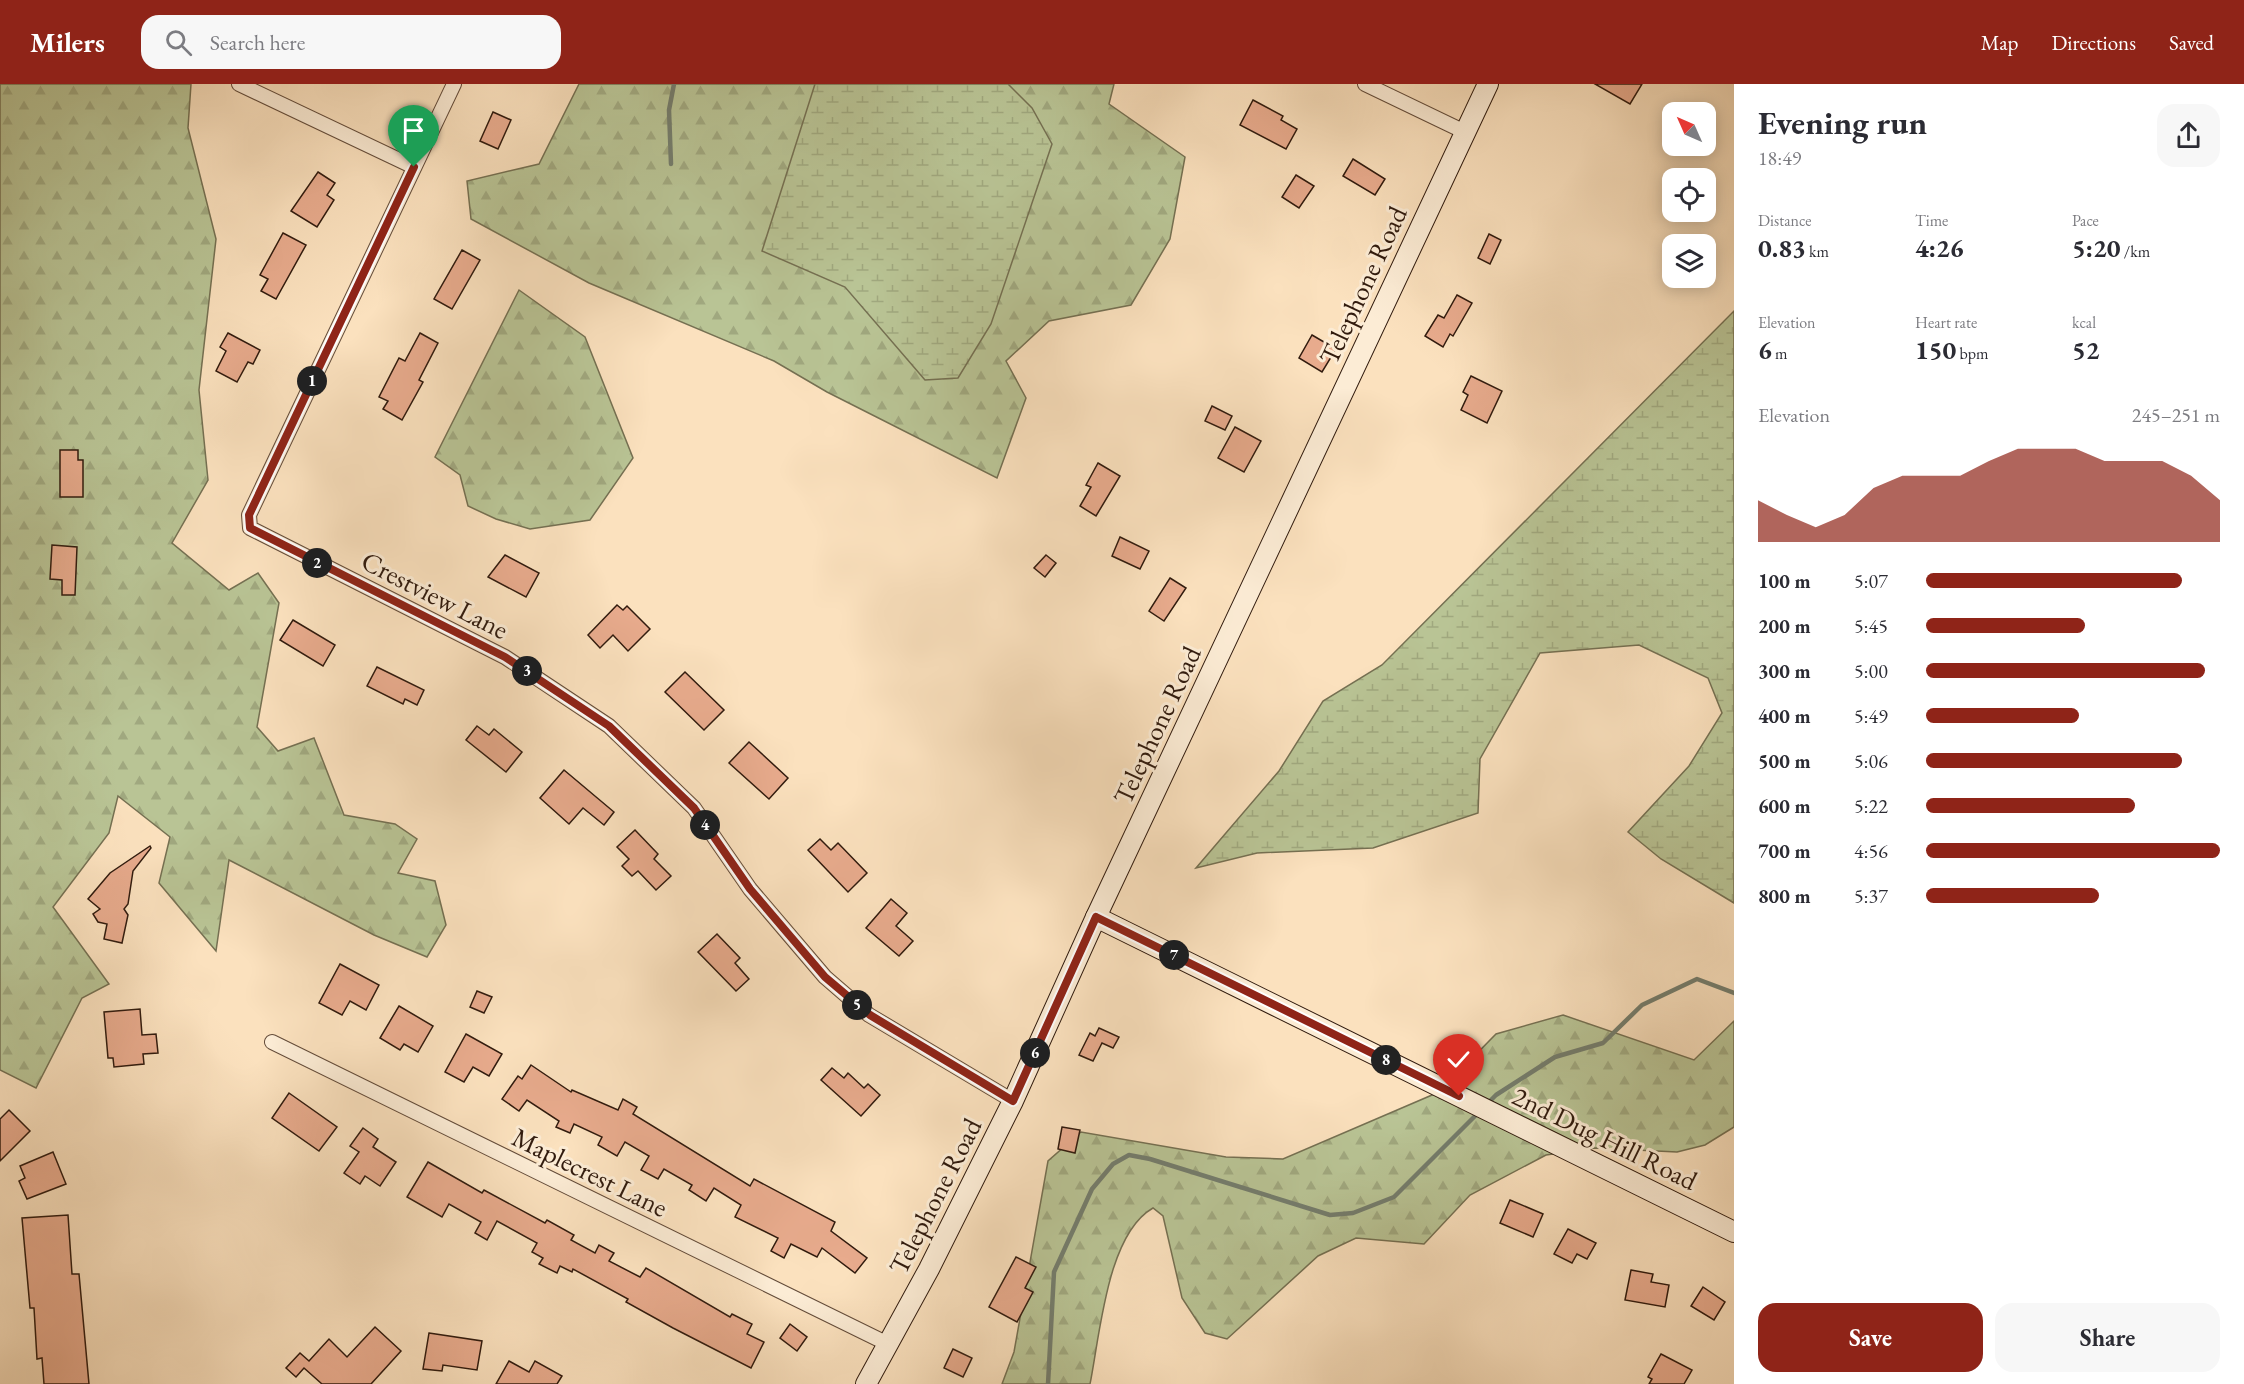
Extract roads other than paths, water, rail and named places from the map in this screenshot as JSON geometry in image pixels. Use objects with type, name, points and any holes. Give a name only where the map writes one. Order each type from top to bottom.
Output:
[{"type":"street","points":[[239,84],[414,167],[454,84]]},
{"type":"street","points":[[1365,84],[1465,132]]},
{"type":"street","name":"Telephone Road","points":[[866,1384],[1013,1101],[1096,917],[1488,84]]},
{"type":"street","name":"Crestview Lane","points":[[414,167],[249,515],[250,528],[505,657],[609,726],[694,808],[750,889],[825,977],[870,1015],[1013,1101]]},
{"type":"street","name":"2nd Dug Hill Road","points":[[1096,917],[1734,1232]]},
{"type":"street","name":"Maplecrest Lane","points":[[272,1042],[888,1344]]},
{"type":"waterway","points":[[671,164],[669,110],[674,84]]},
{"type":"waterway","points":[[1487,1104],[1496,1095],[1555,1057],[1603,1043],[1642,1005],[1697,979],[1734,993]]},
{"type":"waterway","points":[[1048,1384],[1054,1272],[1092,1189],[1113,1164],[1129,1155],[1150,1159],[1330,1215],[1353,1213],[1394,1197],[1479,1112]]}]
